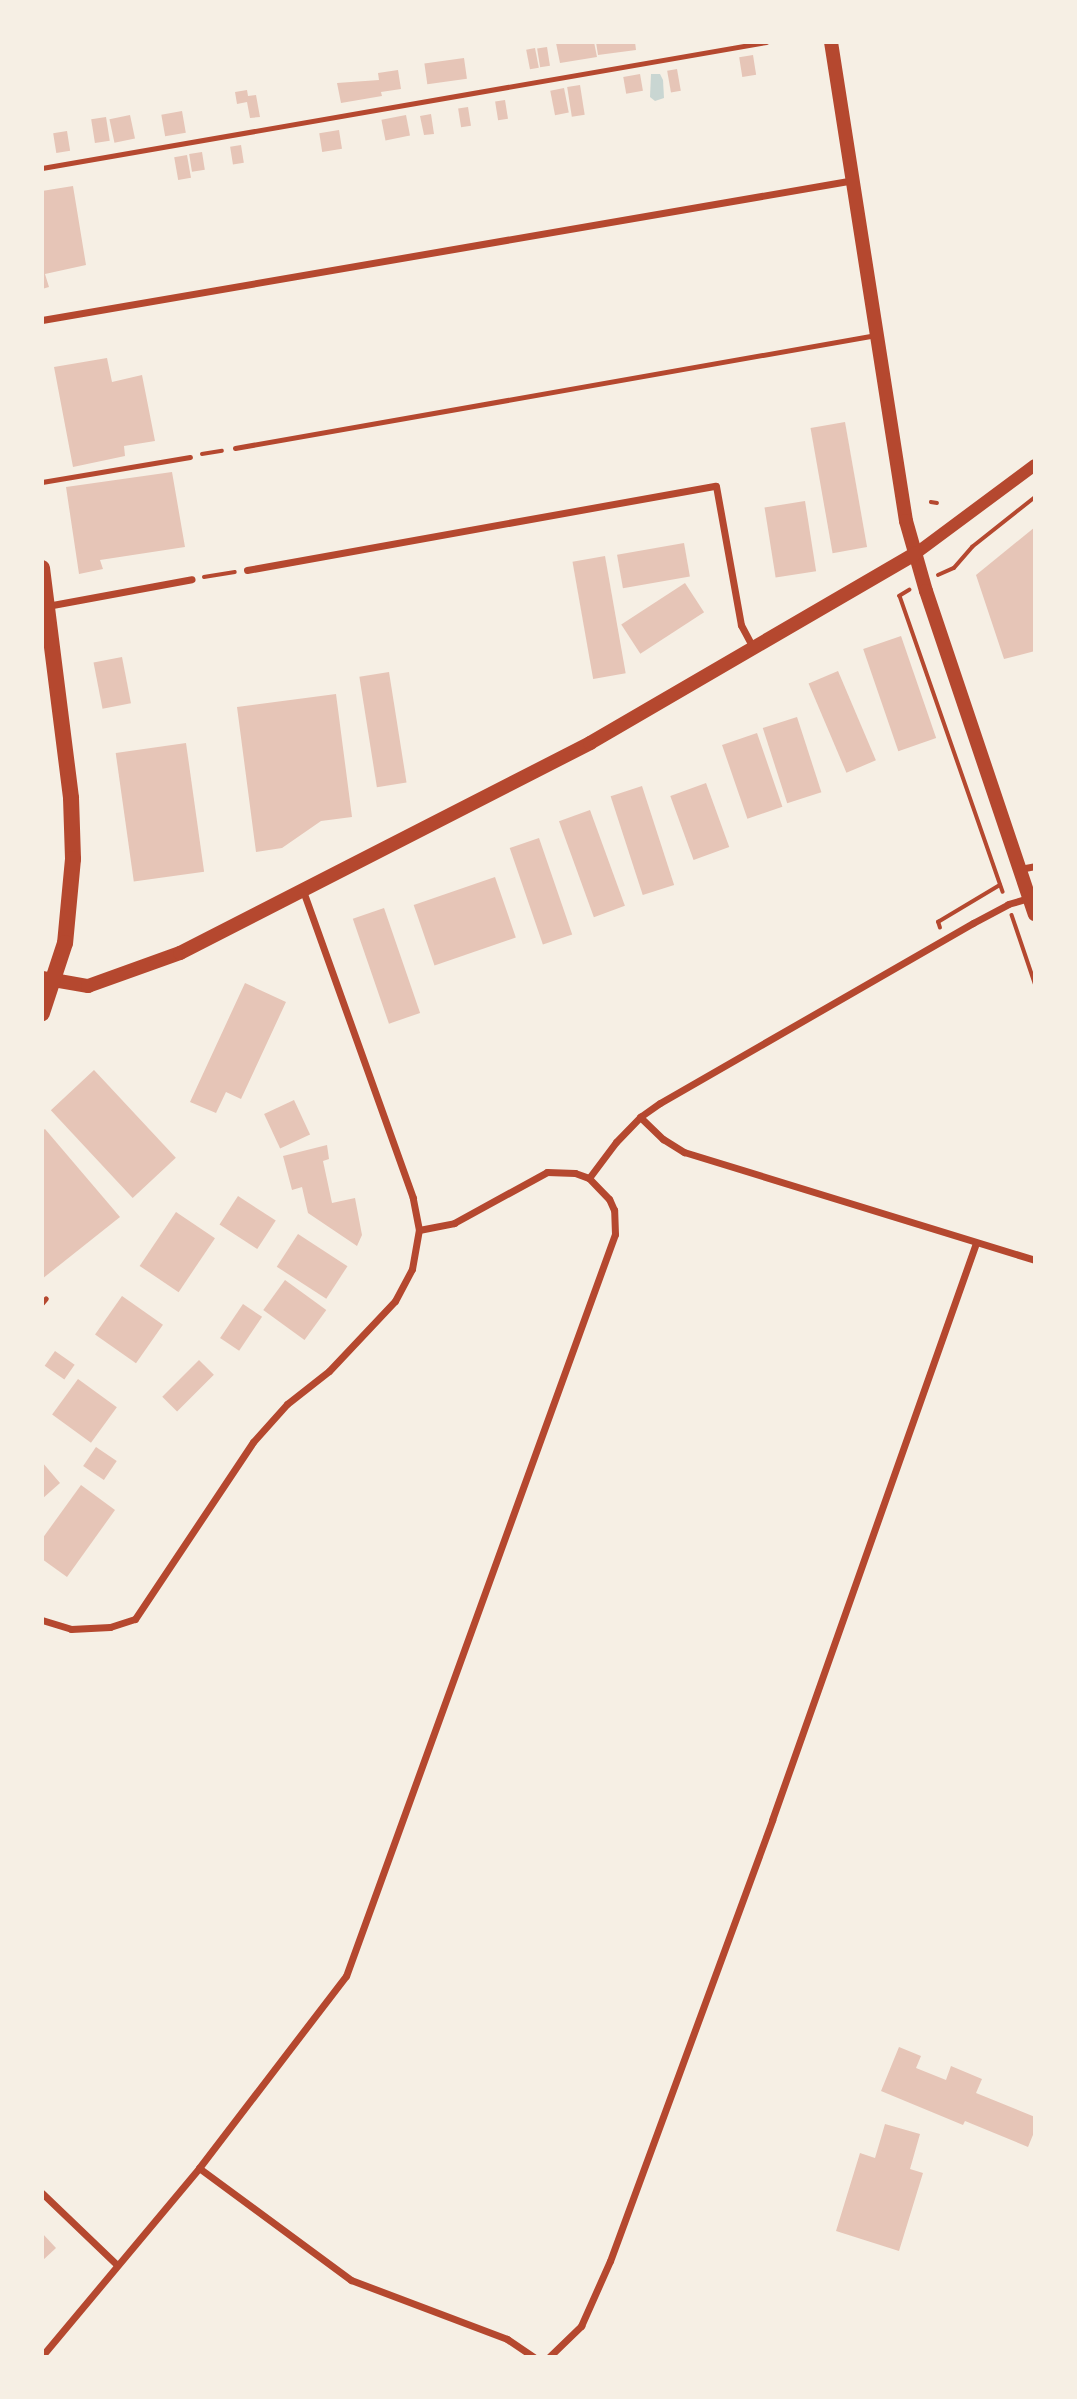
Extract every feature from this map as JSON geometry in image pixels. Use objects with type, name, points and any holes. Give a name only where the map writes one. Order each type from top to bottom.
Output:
[{"type":"main road","points":[[831,42],[904,512],[924,582],[1035,914]]},
{"type":"main road","points":[[48,980],[79,986],[108,981],[180,953],[590,743],[915,554]]},
{"type":"main road","points":[[42,569],[71,798],[73,859],[66,932],[48,980],[42,1013]]},
{"type":"street","points":[[42,320],[854,180]]},
{"type":"street","points":[[915,554],[1035,465]]},
{"type":"street","points":[[247,570],[716,486],[741,625],[753,649]]},
{"type":"street","points":[[47,606],[192,579]]},
{"type":"street","points":[[1020,869],[1035,866]]},
{"type":"street","points":[[42,1620],[71,1629],[110,1627],[135,1619],[253,1443],[287,1404],[329,1371],[395,1301],[412,1269],[419,1230],[413,1198],[302,889]]},
{"type":"street","points":[[589,1178],[640,1117],[681,1090],[1008,904],[1029,898]]},
{"type":"street","points":[[640,1117],[663,1139],[684,1152],[1035,1260]]},
{"type":"street","points":[[42,2356],[116,2264],[199,2168],[346,1976],[615,1234],[614,1210],[609,1199],[589,1178],[575,1172],[547,1172],[454,1223],[419,1230]]},
{"type":"street","points":[[552,2356],[581,2326],[610,2261],[772,1820],[976,1243]]},
{"type":"street","points":[[199,2168],[351,2280],[506,2339],[520,2345],[534,2357]]},
{"type":"street","points":[[42,2193],[116,2264]]},
{"type":"lane","points":[[42,168],[766,42]]},
{"type":"lane","points":[[235,449],[878,334]]},
{"type":"lane","points":[[42,482],[190,457]]},
{"type":"path","points":[[190,457],[235,449]]},
{"type":"path","points":[[1035,497],[972,547],[954,568],[900,596],[1035,983]]},
{"type":"path","points":[[192,579],[247,570]]},
{"type":"path","points":[[945,939],[938,922],[1000,885]]},
{"type":"shaded area","points":[[651,74],[660,74],[663,80],[664,98],[655,101],[650,97]]},
{"type":"building","points":[[594,42],[597,57],[560,63],[556,43]]},
{"type":"building","points":[[596,42],[635,42],[636,50],[598,55]]},
{"type":"building","points":[[547,47],[550,66],[540,67],[537,49]]},
{"type":"building","points":[[535,48],[539,68],[530,69],[526,50]]},
{"type":"building","points":[[753,55],[756,75],[742,77],[739,57]]},
{"type":"building","points":[[464,58],[467,79],[427,84],[424,64]]},
{"type":"building","points":[[677,69],[681,91],[671,92],[667,71]]},
{"type":"building","points":[[398,70],[401,89],[381,92],[382,96],[341,103],[337,83],[379,80],[378,73]]},
{"type":"building","points":[[640,74],[643,91],[626,94],[623,77]]},
{"type":"building","points":[[580,85],[585,115],[572,117],[567,87]]},
{"type":"building","points":[[564,88],[569,113],[555,115],[550,91]]},
{"type":"building","points":[[247,90],[248,96],[256,95],[260,117],[250,118],[247,102],[237,104],[235,92]]},
{"type":"building","points":[[505,100],[508,119],[498,120],[495,102]]},
{"type":"building","points":[[468,107],[471,126],[461,127],[458,109]]},
{"type":"building","points":[[182,111],[186,133],[165,136],[161,115]]},
{"type":"building","points":[[431,114],[434,134],[424,135],[420,116]]},
{"type":"building","points":[[130,115],[135,138],[114,143],[109,119]]},
{"type":"building","points":[[406,115],[410,136],[385,140],[381,120]]},
{"type":"building","points":[[106,117],[110,141],[95,143],[91,119]]},
{"type":"building","points":[[339,130],[342,149],[322,152],[319,133]]},
{"type":"building","points":[[67,131],[70,151],[56,153],[53,133]]},
{"type":"building","points":[[241,145],[244,163],[233,164],[230,147]]},
{"type":"building","points":[[202,152],[205,170],[192,172],[189,154]]},
{"type":"building","points":[[187,155],[191,178],[178,180],[174,157]]},
{"type":"building","points":[[73,186],[86,265],[45,274],[49,287],[42,289],[42,191]]},
{"type":"building","points":[[107,358],[112,382],[142,375],[155,441],[124,446],[125,456],[73,467],[54,367]]},
{"type":"building","points":[[845,422],[867,547],[833,553],[811,428]]},
{"type":"building","points":[[172,472],[185,547],[100,560],[103,569],[79,574],[66,487]]},
{"type":"building","points":[[805,501],[816,571],[776,578],[765,507]]},
{"type":"building","points":[[1035,527],[1035,651],[1004,659],[976,575]]},
{"type":"building","points":[[684,543],[690,576],[623,588],[617,555]]},
{"type":"building","points":[[605,556],[626,673],[593,679],[573,562]]},
{"type":"building","points":[[685,583],[704,612],[640,654],[621,624]]},
{"type":"building","points":[[901,636],[936,738],[898,751],[863,649]]},
{"type":"building","points":[[122,657],[131,703],[103,709],[94,663]]},
{"type":"building","points":[[838,671],[876,760],[846,773],[809,684]]},
{"type":"building","points":[[389,672],[407,783],[377,787],[359,677]]},
{"type":"building","points":[[336,694],[352,817],[321,821],[282,848],[256,852],[237,707]]},
{"type":"building","points":[[797,717],[821,792],[787,803],[763,728]]},
{"type":"building","points":[[757,733],[782,807],[747,819],[722,745]]},
{"type":"building","points":[[186,743],[204,872],[134,882],[116,753]]},
{"type":"building","points":[[706,783],[729,847],[694,860],[670,796]]},
{"type":"building","points":[[642,786],[674,885],[643,895],[611,796]]},
{"type":"building","points":[[590,810],[625,906],[594,917],[559,821]]},
{"type":"building","points":[[539,838],[572,934],[543,945],[510,848]]},
{"type":"building","points":[[495,877],[516,938],[435,966],[414,905]]},
{"type":"building","points":[[384,908],[420,1013],[389,1024],[353,919]]},
{"type":"building","points":[[245,983],[286,1002],[241,1099],[226,1092],[216,1113],[190,1102]]},
{"type":"building","points":[[94,1070],[176,1158],[133,1198],[51,1110]]},
{"type":"building","points":[[294,1100],[310,1134],[280,1148],[264,1114]]},
{"type":"building","points":[[45,1129],[120,1217],[42,1279],[42,1131]]},
{"type":"building","points":[[327,1145],[329,1159],[323,1161],[332,1203],[355,1198],[362,1235],[357,1246],[308,1213],[302,1187],[292,1190],[283,1156]]},
{"type":"building","points":[[238,1196],[276,1221],[257,1249],[219,1225]]},
{"type":"building","points":[[176,1212],[215,1238],[179,1292],[140,1266]]},
{"type":"building","points":[[298,1234],[347,1266],[326,1299],[277,1267]]},
{"type":"building","points":[[285,1280],[326,1310],[305,1340],[263,1310]]},
{"type":"building","points":[[122,1296],[163,1325],[136,1363],[95,1335]]},
{"type":"building","points":[[243,1304],[262,1317],[239,1351],[220,1338]]},
{"type":"building","points":[[55,1351],[75,1365],[64,1380],[45,1366]]},
{"type":"building","points":[[199,1360],[214,1375],[177,1412],[162,1397]]},
{"type":"building","points":[[78,1379],[117,1407],[91,1443],[52,1415]]},
{"type":"building","points":[[96,1447],[117,1461],[104,1480],[83,1466]]},
{"type":"building","points":[[42,1462],[60,1483],[42,1499]]},
{"type":"building","points":[[81,1485],[115,1510],[67,1577],[42,1559],[42,1539]]},
{"type":"building","points":[[899,2047],[921,2056],[916,2068],[946,2080],[951,2066],[982,2079],[976,2093],[1035,2117],[1035,2130],[1028,2147],[965,2121],[963,2125],[881,2091]]},
{"type":"building","points":[[885,2124],[920,2134],[910,2169],[923,2173],[899,2251],[836,2231],[860,2153],[875,2158]]},
{"type":"building","points":[[42,2233],[56,2248],[42,2261]]}]
